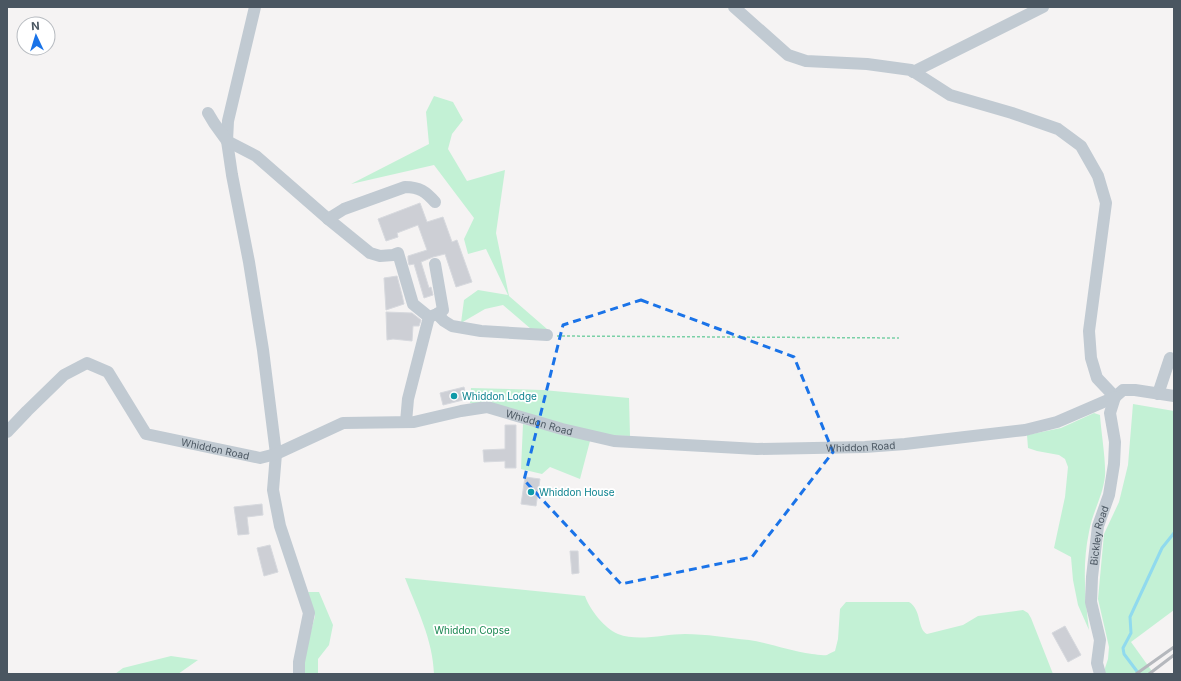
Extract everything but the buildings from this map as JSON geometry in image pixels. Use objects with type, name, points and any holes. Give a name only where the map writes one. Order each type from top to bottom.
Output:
[{"type":"street","points":[[254,7],[228,122],[227,141],[250,269],[276,454],[273,490],[280,526],[309,613],[299,662],[299,674]]},
{"type":"street","points":[[734,7],[788,55],[806,61],[867,64],[911,70],[950,95],[1012,113],[1058,129],[1081,146],[1098,176],[1106,203],[1089,332],[1091,358],[1097,378],[1115,397]]},
{"type":"street","points":[[913,72],[1042,7]]},
{"type":"street","points":[[208,113],[227,141],[256,156],[328,220],[370,253],[380,256],[393,256],[398,254],[413,304],[452,326],[547,336]]},
{"type":"street","points":[[328,220],[344,209],[406,187],[415,187],[427,193],[435,202]]},
{"type":"street","points":[[406,422],[408,399],[433,315],[442,310],[435,264]]},
{"type":"street","points":[[1158,394],[1170,358]]},
{"type":"street","name":"Whiddon Road","points":[[7,432],[64,375],[87,363],[108,372],[146,434],[260,458],[276,454],[343,423],[414,422],[461,411],[487,407],[562,429],[614,441],[757,449],[866,447],[1025,430],[1057,422],[1115,397],[1123,390],[1174,396]]},
{"type":"street","name":"Bickley Road","points":[[1100,674],[1096,663],[1100,640],[1091,602],[1092,577],[1098,526],[1109,495],[1114,464],[1115,442],[1110,413],[1115,397]]},
{"type":"path","points":[[547,336],[899,338]]},
{"type":"highlighted area","points":[[641,300],[794,357],[833,452],[752,557],[621,584],[524,480],[563,325]]},
{"type":"green space","points":[[434,96],[453,102],[463,120],[452,134],[448,149],[467,181],[505,170],[496,233],[509,296],[547,329],[531,329],[503,305],[485,309],[461,323],[464,300],[478,290],[508,295],[486,249],[468,254],[464,239],[474,218],[434,165],[351,184],[429,144],[426,112]]},
{"type":"green space","points":[[471,388],[543,390],[629,398],[630,436],[600,435],[488,405],[470,403]]},
{"type":"green space","points":[[1133,404],[1174,411],[1174,610],[1131,642],[1154,674],[1106,674],[1104,671],[1108,659],[1109,647],[1098,599],[1104,534],[1119,502],[1128,465]]},
{"type":"green space","points":[[1094,413],[1100,415],[1105,476],[1102,491],[1090,525],[1085,557],[1085,593],[1089,630],[1078,605],[1073,580],[1071,557],[1054,548],[1065,497],[1068,467],[1065,459],[1059,455],[1028,448],[1027,435],[1061,428]]},
{"type":"green space","points":[[523,424],[590,441],[580,479],[550,467],[542,474],[521,469]]},
{"type":"green space","name":"Whiddon Copse","points":[[405,578],[585,596],[594,613],[608,628],[618,634],[626,636],[643,638],[677,634],[709,635],[757,641],[804,653],[823,655],[827,655],[835,651],[838,639],[840,609],[846,602],[909,602],[916,610],[922,628],[927,634],[963,625],[978,616],[1023,610],[1028,613],[1031,618],[1053,674],[434,674],[428,637]]},
{"type":"green space","points":[[308,592],[319,592],[333,625],[329,645],[318,659],[318,674],[303,674],[304,657],[315,616]]},
{"type":"green space","points":[[171,656],[198,660],[178,674],[115,674],[123,668]]},
{"type":"waterway","points":[[1139,674],[1124,654],[1123,648],[1131,633],[1130,617],[1162,548],[1174,533]]},
{"type":"railway","points":[[1136,674],[1174,647]]},
{"type":"railway","points":[[1149,674],[1174,655]]},
{"type":"place","name":"Whiddon Lodge","points":[[454,396]]},
{"type":"place","name":"Whiddon House","points":[[531,492]]}]
